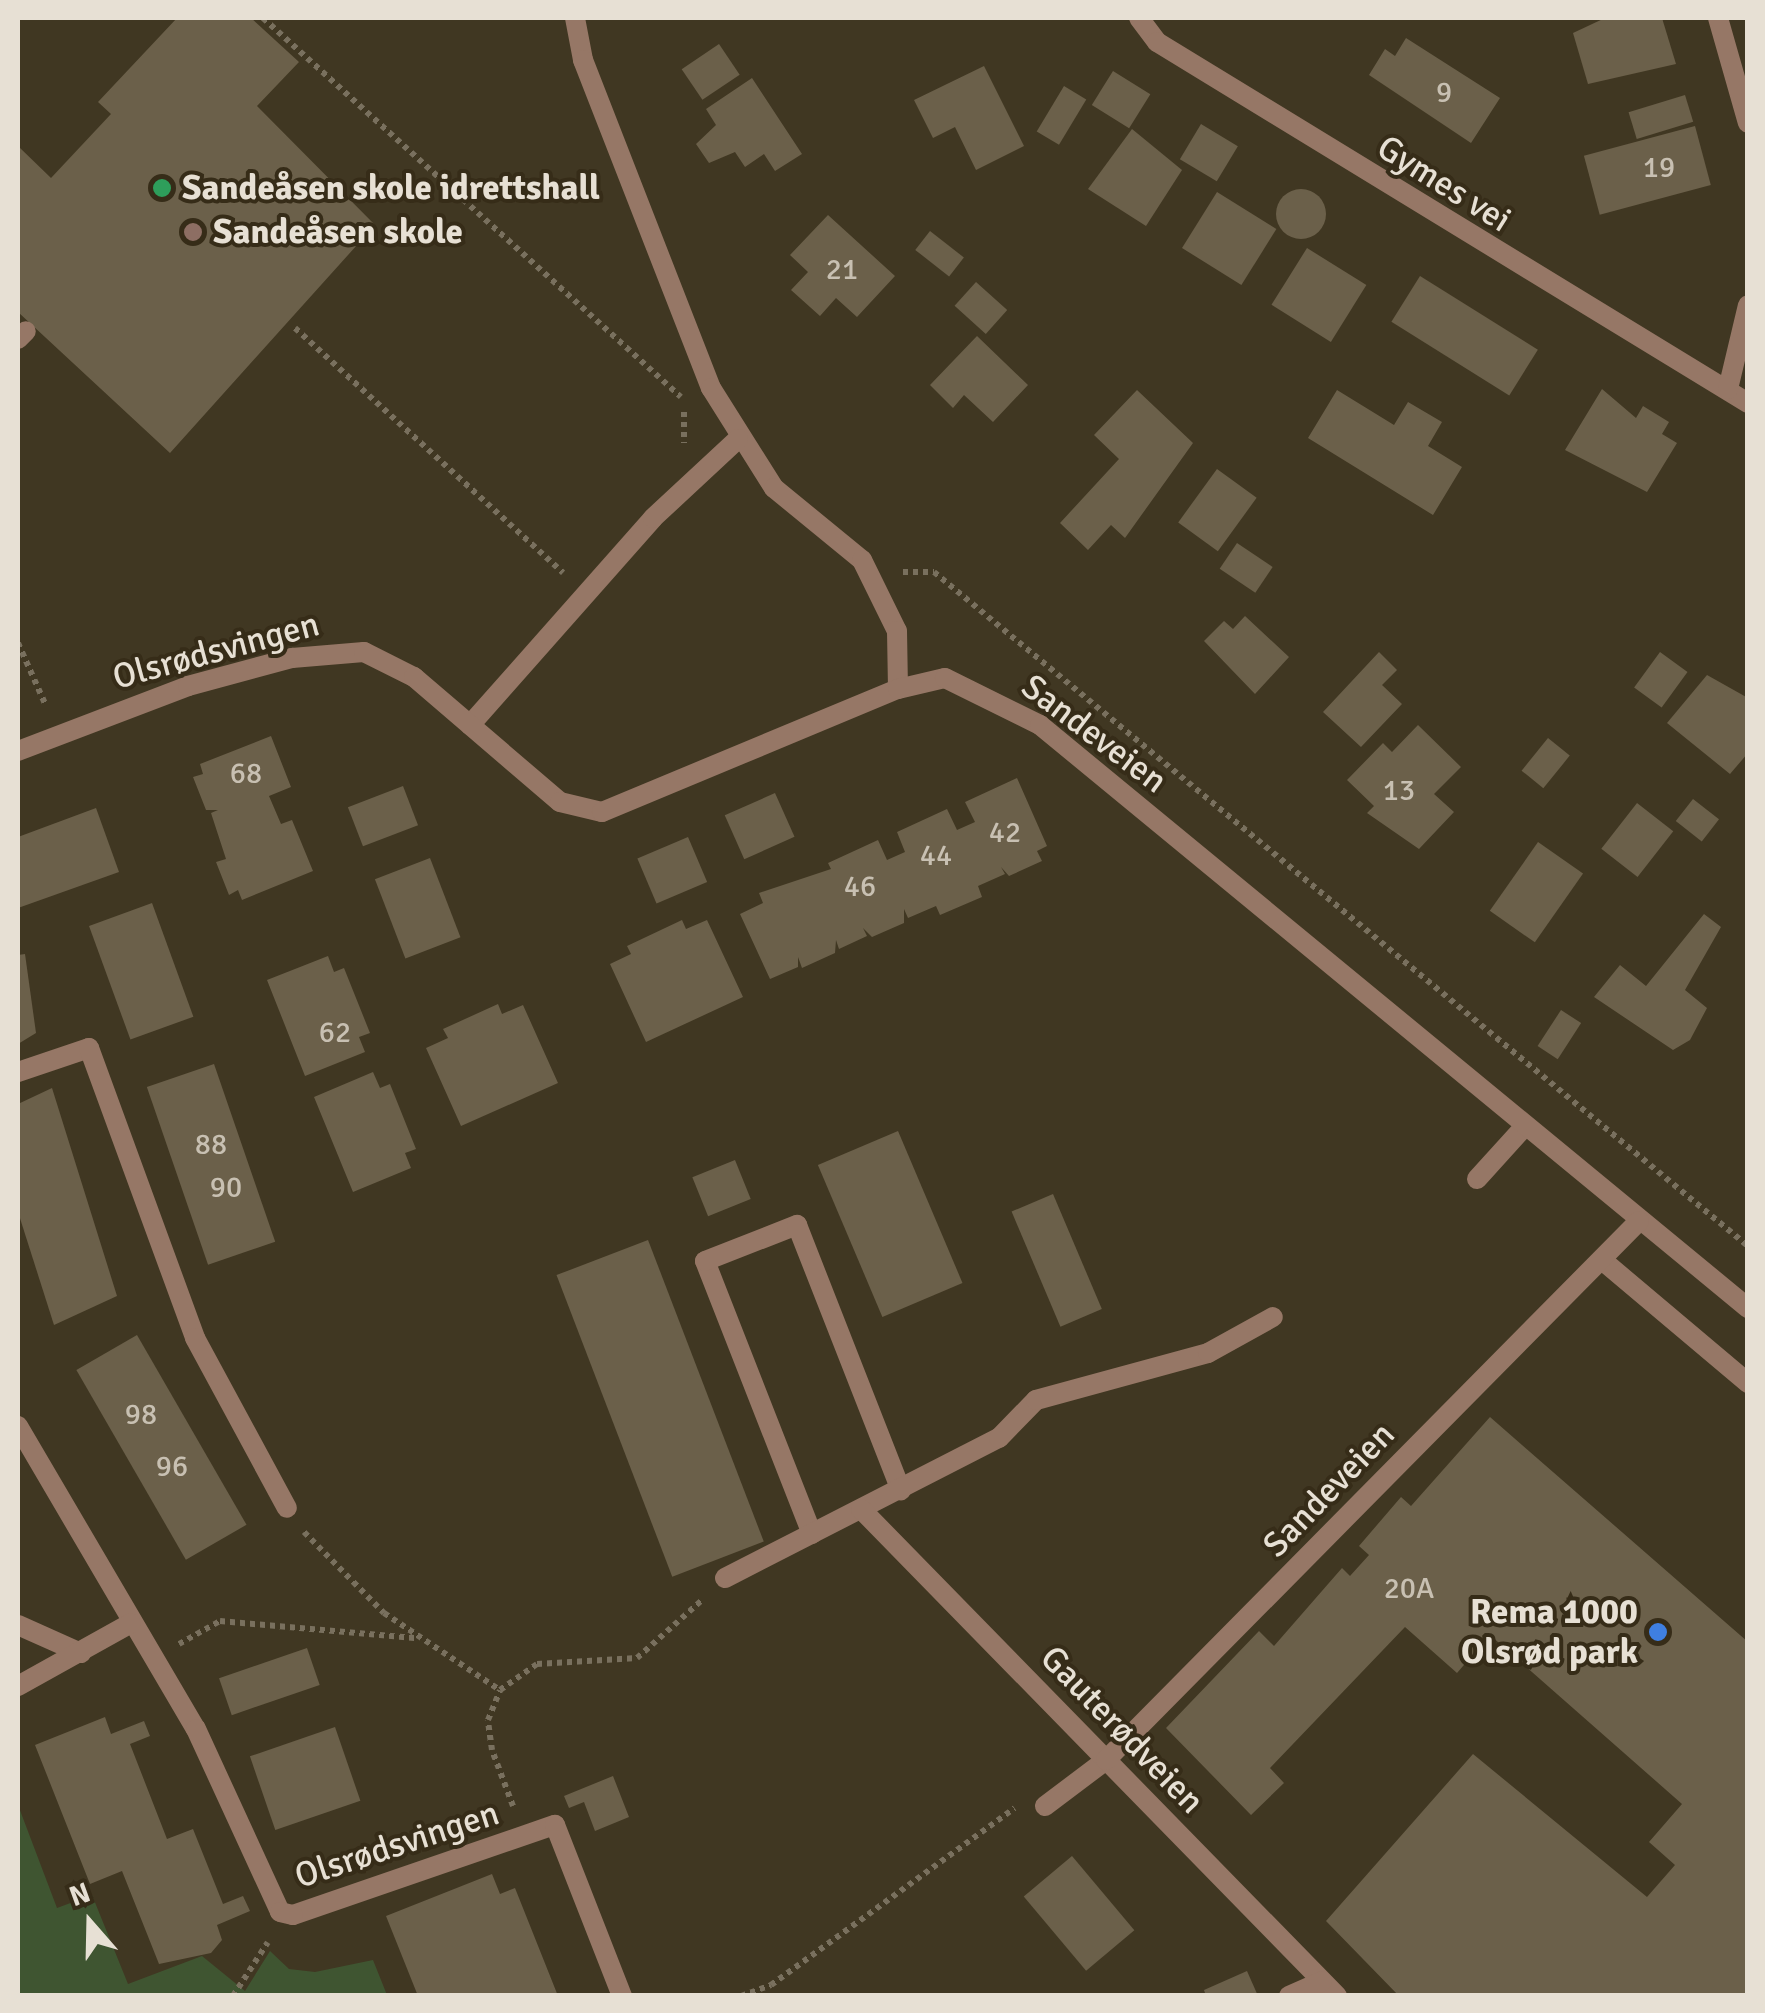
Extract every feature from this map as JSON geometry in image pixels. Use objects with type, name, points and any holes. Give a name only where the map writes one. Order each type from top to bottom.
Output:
[{"type":"street","points":[[575,18],[583,60],[711,388],[738,439],[774,488],[872,578],[897,631],[898,689]]},
{"type":"street","name":"Gymes vei","points":[[1139,18],[1157,42],[1748,403]]},
{"type":"street","points":[[1718,18],[1748,123]]},
{"type":"street","points":[[1728,389],[1748,305]]},
{"type":"street","points":[[470,726],[653,518],[738,439]]},
{"type":"street","name":"Olsrødsvingen","points":[[18,750],[58,732],[334,650],[390,661],[560,802],[602,812],[898,689]]},
{"type":"street","name":"Sandeveien","points":[[898,689],[945,678],[1040,725],[1748,1308]]},
{"type":"street","points":[[18,1072],[89,1048],[188,1322],[287,1508]]},
{"type":"street","points":[[1477,1179],[1525,1126]]},
{"type":"street","name":"Sandeveien","points":[[1045,1806],[1106,1760],[1639,1221]]},
{"type":"street","points":[[812,1534],[704,1261],[796,1225],[901,1490]]},
{"type":"street","points":[[1602,1260],[1748,1383]]},
{"type":"street","points":[[724,1578],[999,1438],[1036,1400],[1208,1352],[1273,1317]]},
{"type":"street","name":"Olsrødsvingen","points":[[18,1426],[151,1659],[196,1729],[289,1914],[555,1825],[622,1996]]},
{"type":"street","name":"Gauterødveien","points":[[861,1509],[1330,1988]]},
{"type":"street","points":[[18,1686],[131,1623]]},
{"type":"street","points":[[18,1626],[81,1652]]},
{"type":"street","points":[[1289,1996],[1330,1988]]},
{"type":"path","points":[[263,18],[676,398],[711,388]]},
{"type":"path","points":[[295,328],[564,574]]},
{"type":"path","points":[[872,578],[934,572],[1748,1246]]},
{"type":"path","points":[[18,644],[58,732]]},
{"type":"path","points":[[287,1508],[334,1571],[418,1639],[500,1690]]},
{"type":"path","points":[[526,1837],[492,1750],[488,1720],[500,1690],[537,1664],[637,1658],[724,1578]]},
{"type":"path","points":[[151,1659],[220,1621],[418,1639]]},
{"type":"path","points":[[741,1996],[771,1984],[964,1837],[1032,1801],[1045,1806]]},
{"type":"path","points":[[234,1996],[289,1914]]},
{"type":"green space","points":[[18,1805],[57,1908],[92,1895],[128,1984],[202,1956],[245,1991],[270,1951],[289,1969],[315,1972],[373,1960],[387,1995],[18,1995]]},
{"type":"building","name":"Sandeåsen skole","points":[[177,18],[251,18],[299,62],[257,106],[375,225],[170,453],[18,312],[18,146],[51,178],[111,114],[98,102]]},
{"type":"building","points":[[1605,18],[1662,18],[1676,64],[1588,84],[1573,33]]},
{"type":"building","points":[[1406,38],[1500,98],[1471,143],[1369,75],[1385,49],[1395,56]]},
{"type":"building","points":[[719,44],[740,75],[702,100],[682,69]]},
{"type":"building","points":[[984,66],[1024,146],[976,170],[955,127],[933,138],[914,100]]},
{"type":"building","points":[[1113,71],[1150,94],[1129,128],[1092,105]]},
{"type":"building","points":[[752,78],[802,154],[775,171],[764,154],[745,167],[735,152],[709,163],[696,144],[716,125],[706,109]]},
{"type":"building","points":[[1064,86],[1086,99],[1059,145],[1037,131]]},
{"type":"building","points":[[1685,95],[1693,122],[1637,139],[1629,112]]},
{"type":"building","points":[[1201,124],[1238,146],[1217,181],[1180,159]]},
{"type":"building","points":[[1695,126],[1711,185],[1600,215],[1584,156]]},
{"type":"building","points":[[1132,129],[1182,170],[1146,226],[1088,189]]},
{"type":"building","points":[[1301,189],[1318,197],[1326,214],[1318,231],[1301,239],[1284,231],[1276,214],[1284,197]]},
{"type":"building","points":[[1217,192],[1276,229],[1241,285],[1182,248]]},
{"type":"building","points":[[828,215],[895,276],[857,317],[836,298],[820,316],[791,290],[808,272],[790,255]]},
{"type":"building","points":[[930,231],[964,257],[949,276],[915,250]]},
{"type":"building","points":[[1307,248],[1366,285],[1331,342],[1271,305]]},
{"type":"building","points":[[1420,276],[1538,350],[1509,395],[1391,322]]},
{"type":"building","points":[[976,282],[1007,310],[986,334],[955,306]]},
{"type":"building","points":[[977,336],[1028,385],[993,422],[964,395],[953,408],[930,385]]},
{"type":"building","points":[[1602,389],[1636,418],[1643,406],[1669,422],[1662,434],[1677,443],[1647,492],[1565,450]]},
{"type":"building","points":[[1137,390],[1193,443],[1125,538],[1111,525],[1088,550],[1060,523],[1119,459],[1094,435]]},
{"type":"building","points":[[1337,390],[1394,425],[1408,402],[1442,422],[1428,446],[1462,467],[1433,515],[1308,438]]},
{"type":"building","points":[[1217,469],[1257,498],[1218,551],[1178,522]]},
{"type":"building","points":[[1237,543],[1273,567],[1255,593],[1220,569]]},
{"type":"building","points":[[1245,616],[1289,657],[1255,694],[1204,641],[1224,621],[1233,629]]},
{"type":"building","points":[[1379,652],[1397,670],[1382,685],[1402,704],[1361,747],[1323,712]]},
{"type":"building","points":[[1660,652],[1688,672],[1662,708],[1634,688]]},
{"type":"building","points":[[1707,675],[1748,698],[1748,753],[1730,774],[1667,723]]},
{"type":"building","points":[[1418,725],[1461,767],[1434,794],[1454,812],[1419,849],[1367,813],[1374,806],[1347,780],[1383,743],[1392,752]]},
{"type":"building","points":[[271,736],[291,787],[269,796],[281,824],[292,820],[313,871],[242,900],[238,890],[229,895],[216,862],[226,859],[211,813],[218,810],[206,810],[193,777],[203,774],[200,764]]},
{"type":"building","points":[[1548,738],[1570,756],[1543,788],[1522,771]]},
{"type":"building","points":[[1017,778],[1047,846],[1037,851],[1042,861],[1009,876],[1001,867],[1005,874],[978,886],[982,897],[940,915],[936,906],[908,918],[904,909],[904,923],[872,937],[863,928],[867,936],[839,949],[836,940],[835,953],[802,968],[798,957],[798,967],[770,979],[740,914],[763,903],[759,893],[831,869],[828,863],[878,840],[887,860],[905,852],[897,832],[947,809],[957,830],[975,822],[965,802]]},
{"type":"building","points":[[403,786],[418,825],[363,846],[348,807]]},
{"type":"building","points":[[775,793],[795,837],[744,859],[725,815]]},
{"type":"building","points":[[1693,799],[1719,819],[1702,841],[1676,821]]},
{"type":"building","points":[[1637,803],[1673,831],[1638,877],[1601,849]]},
{"type":"building","points":[[96,808],[119,872],[18,908],[18,837]]},
{"type":"building","points":[[688,837],[707,882],[657,904],[637,858]]},
{"type":"building","points":[[1538,842],[1583,874],[1535,942],[1490,911]]},
{"type":"building","points":[[430,858],[460,937],[405,958],[375,879]]},
{"type":"building","points":[[152,903],[193,1017],[130,1040],[89,926]]},
{"type":"building","points":[[1704,914],[1721,927],[1685,990],[1707,1008],[1690,1040],[1673,1050],[1594,997],[1620,965],[1646,986]]},
{"type":"building","points":[[682,920],[686,929],[707,920],[743,997],[646,1042],[610,964],[631,954],[627,946]]},
{"type":"building","points":[[25,954],[36,1033],[18,1044],[18,955]]},
{"type":"building","points":[[328,956],[334,972],[344,968],[370,1033],[359,1037],[365,1052],[305,1076],[267,980]]},
{"type":"building","points":[[498,1004],[502,1014],[523,1005],[558,1083],[461,1126],[426,1048],[448,1038],[443,1029]]},
{"type":"building","points":[[1561,1010],[1581,1023],[1558,1059],[1538,1046]]},
{"type":"building","points":[[214,1064],[275,1242],[208,1265],[147,1087]]},
{"type":"building","points":[[373,1072],[380,1088],[390,1084],[416,1149],[405,1153],[411,1168],[353,1192],[314,1097]]},
{"type":"building","points":[[52,1088],[117,1296],[54,1325],[18,1212],[18,1104]]},
{"type":"building","points":[[898,1131],[962,1283],[882,1317],[818,1165]]},
{"type":"building","points":[[735,1160],[751,1199],[708,1216],[692,1177]]},
{"type":"building","points":[[1053,1194],[1102,1309],[1060,1327],[1012,1212]]},
{"type":"building","points":[[648,1240],[764,1542],[672,1577],[557,1275]]},
{"type":"building","points":[[137,1335],[246,1525],[186,1560],[76,1370]]},
{"type":"building","points":[[1490,1417],[1748,1642],[1748,1996],[1399,1996],[1326,1921],[1473,1754],[1647,1897],[1675,1865],[1649,1842],[1682,1804],[1490,1635],[1457,1673],[1405,1627],[1270,1768],[1284,1783],[1251,1815],[1166,1728],[1259,1631],[1274,1646],[1342,1568],[1350,1576],[1369,1555],[1359,1546],[1401,1497],[1411,1506]]},
{"type":"building","points":[[307,1648],[320,1685],[232,1715],[219,1678]]},
{"type":"building","points":[[105,1717],[111,1734],[144,1721],[150,1736],[130,1744],[167,1839],[193,1829],[223,1904],[243,1896],[250,1911],[217,1925],[222,1940],[211,1953],[159,1964],[122,1871],[90,1884],[35,1745]]},
{"type":"building","points":[[335,1727],[360,1801],[275,1830],[250,1756]]},
{"type":"building","points":[[613,1776],[629,1817],[595,1831],[584,1802],[569,1808],[564,1796]]},
{"type":"building","points":[[1072,1856],[1134,1930],[1086,1971],[1024,1896]]},
{"type":"building","points":[[492,1874],[500,1894],[515,1888],[558,1996],[418,1996],[386,1916]]},
{"type":"building","points":[[1247,1971],[1258,1996],[1206,1996],[1204,1990]]},
{"type":"place","name":"Sandeåsen skole idrettshall","points":[[162,188]]},
{"type":"place","name":"Sandeåsen skole","points":[[193,232]]},
{"type":"place","name":"Rema 1000 Olsrød park","points":[[1658,1632]]}]
